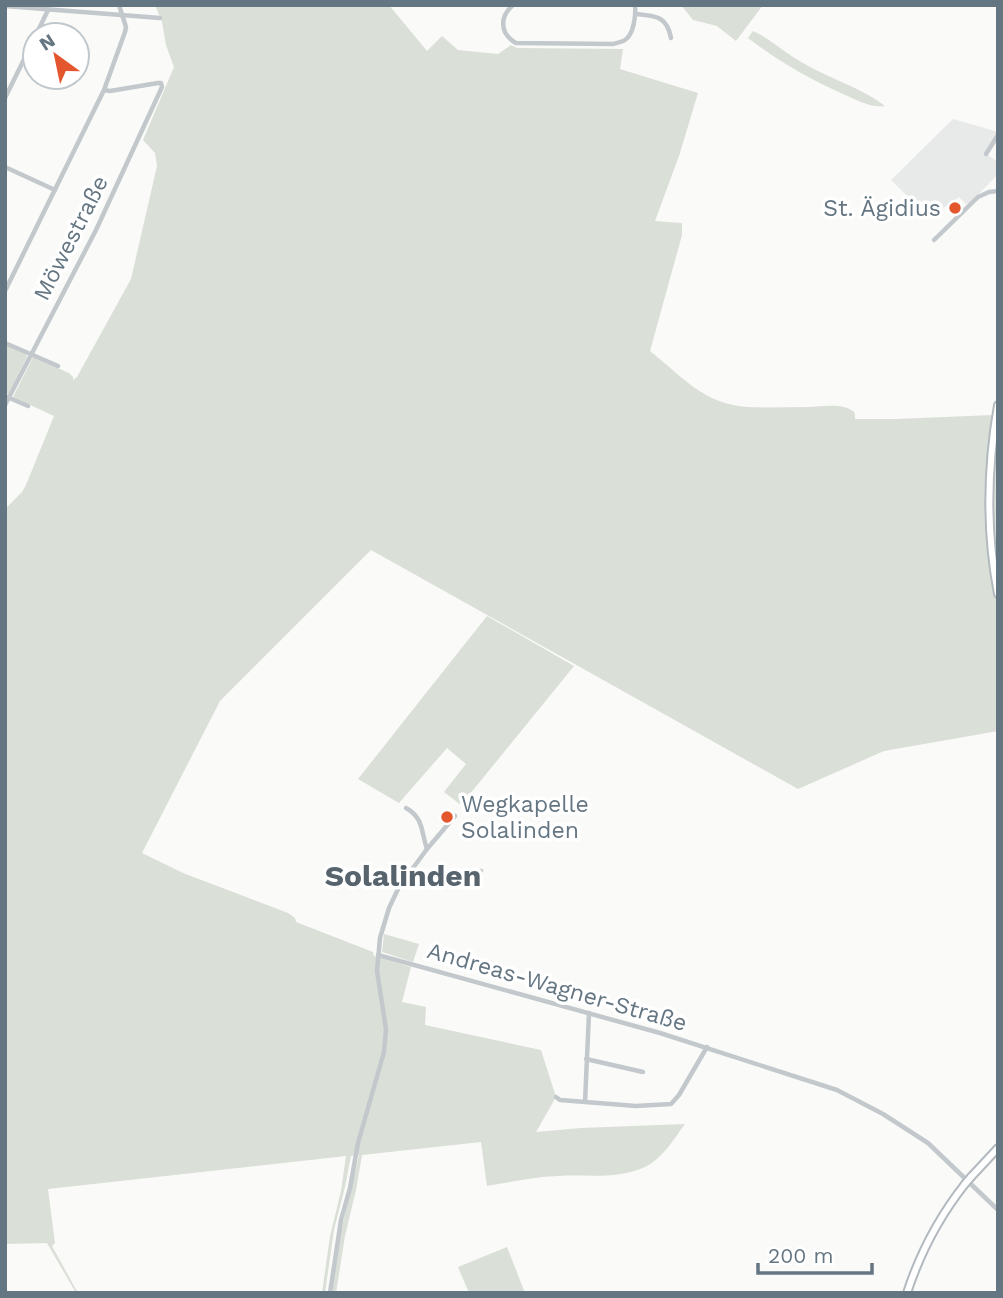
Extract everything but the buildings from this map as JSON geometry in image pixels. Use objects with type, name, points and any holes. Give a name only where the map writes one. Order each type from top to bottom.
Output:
[{"type":"main road","points":[[998,405],[991,455],[989,510],[998,594]]},
{"type":"main road","points":[[907,1293],[921,1256],[941,1218],[965,1184],[998,1148]]},
{"type":"street","points":[[5,291],[104,90],[126,26],[118,5]]},
{"type":"street","points":[[513,5],[506,11],[503,27],[508,37],[522,44],[624,41],[629,36],[636,14],[635,5]]},
{"type":"street","points":[[5,6],[160,18]]},
{"type":"street","points":[[42,21],[48,10]]},
{"type":"street","points":[[636,14],[662,20],[670,30],[671,38]]},
{"type":"street","points":[[5,98],[21,65]]},
{"type":"street","name":"Möwestraße","points":[[5,405],[7,396],[32,355],[96,230],[161,91],[162,83],[110,92],[104,90]]},
{"type":"street","points":[[986,154],[998,135]]},
{"type":"street","points":[[5,167],[55,190]]},
{"type":"street","points":[[934,240],[978,197],[998,191]]},
{"type":"street","points":[[5,343],[58,366]]},
{"type":"street","points":[[7,396],[28,406]]},
{"type":"street","points":[[406,807],[419,819],[427,849]]},
{"type":"street","points":[[330,1293],[341,1220],[358,1143],[384,1052],[386,1029],[378,982],[380,938],[395,895],[427,849],[455,816]]},
{"type":"street","points":[[407,876],[426,881],[481,871]]},
{"type":"street","name":"Andreas-Wagner-Straße","points":[[378,955],[589,1013],[837,1090],[883,1114],[928,1143],[998,1210]]},
{"type":"street","points":[[585,1102],[589,1013]]},
{"type":"street","points":[[556,1097],[560,1100],[636,1106],[671,1104],[679,1096],[707,1048]]},
{"type":"street","points":[[586,1059],[643,1072]]},
{"type":"shaded area","points":[[155,5],[389,5],[427,51],[442,36],[458,50],[498,54],[511,45],[517,48],[623,49],[620,69],[698,93],[655,221],[682,223],[682,235],[650,351],[694,388],[732,405],[841,407],[854,412],[855,419],[993,415],[998,412],[998,731],[884,751],[798,789],[371,550],[220,701],[142,853],[183,873],[288,913],[296,922],[373,952],[374,956],[411,967],[402,1002],[426,1007],[425,1025],[541,1050],[556,1097],[536,1132],[685,1124],[657,1159],[645,1167],[624,1174],[549,1177],[487,1186],[481,1142],[362,1155],[336,1293],[332,1293],[340,1235],[359,1155],[351,1156],[334,1230],[325,1293],[322,1293],[330,1236],[346,1156],[48,1189],[55,1243],[52,1246],[78,1293],[47,1243],[5,1244],[5,509],[26,485],[54,416],[13,397],[33,357],[69,373],[73,380],[77,377],[131,279],[157,166],[155,153],[143,140],[174,67]]},
{"type":"shaded area","points":[[681,5],[763,5],[736,41],[717,26],[693,20]]},
{"type":"shaded area","points":[[753,31],[803,63],[885,106],[858,101],[794,69],[748,38]]},
{"type":"shaded area","points":[[953,119],[998,132],[986,153],[998,163],[998,174],[970,203],[966,204],[959,197],[942,209],[941,217],[920,209],[891,180]]},
{"type":"shaded area","points":[[5,345],[26,354],[27,357],[9,393],[5,394]]},
{"type":"shaded area","points":[[487,616],[574,666],[461,805],[444,792],[466,764],[447,748],[399,803],[358,779]]},
{"type":"shaded area","points":[[384,934],[419,944],[413,962],[382,952]]},
{"type":"shaded area","points":[[507,1247],[525,1293],[469,1293],[458,1267]]},
{"type":"place","name":"St. Ägidius","points":[[955,208]]},
{"type":"place","name":"Wegkapelle Solalinden","points":[[447,817]]},
{"type":"district","name":"Solalinden","points":[[403,875]]}]
